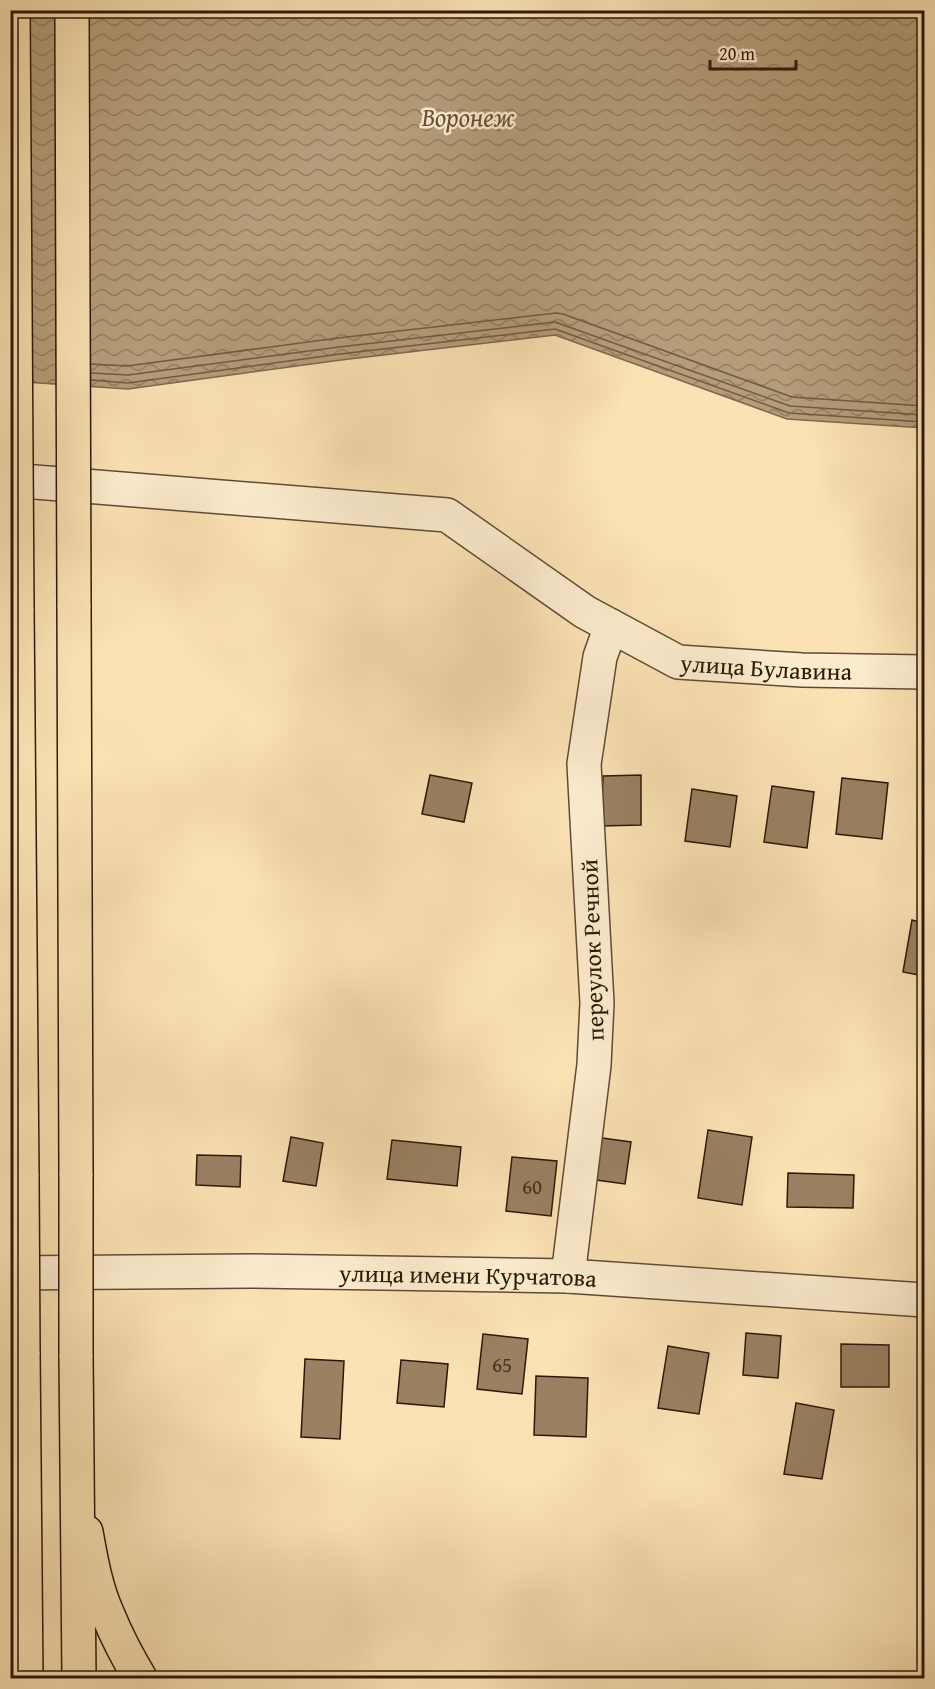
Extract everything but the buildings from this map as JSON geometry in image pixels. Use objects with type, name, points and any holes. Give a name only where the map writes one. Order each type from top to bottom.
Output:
[{"type":"main road","points":[[13,10],[26,1678]]},
{"type":"main road","points":[[72,10],[79,1678]]},
{"type":"main road","points":[[77,1446],[86,1533],[95,1578],[107,1613],[140,1678]]},
{"type":"street","name":"улица Булавина","points":[[10,480],[447,515],[598,619],[678,662],[802,670],[924,672]]},
{"type":"street","name":"переулок Речной","points":[[568,1276],[594,1065],[597,1003],[584,764],[600,657],[598,619]]},
{"type":"street","name":"улица имени Курчатова","points":[[10,1272],[250,1271],[568,1276],[924,1300]]},
{"type":"water","name":"Воронеж","points":[[10,11],[924,11],[924,428],[787,419],[555,335],[341,360],[128,389],[11,381]]}]
